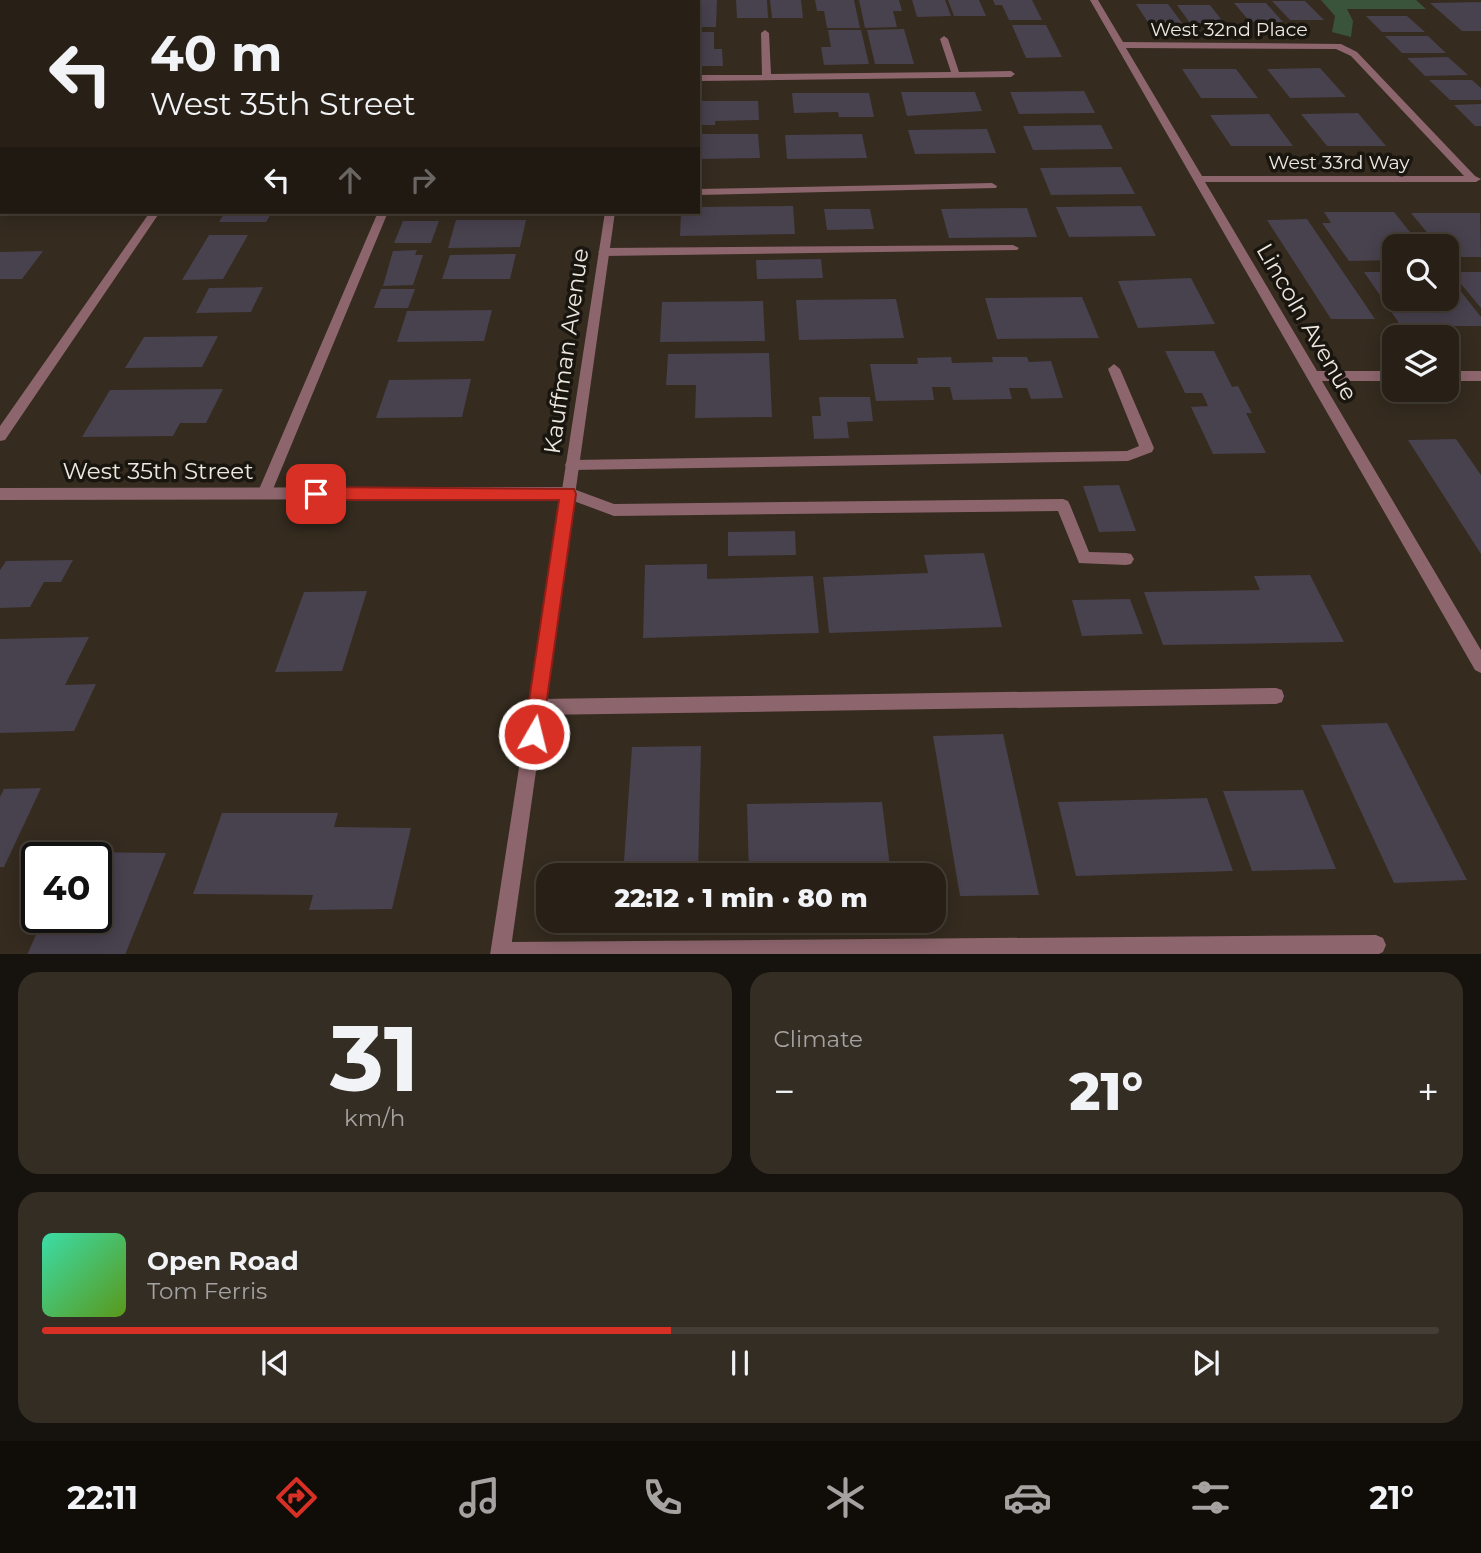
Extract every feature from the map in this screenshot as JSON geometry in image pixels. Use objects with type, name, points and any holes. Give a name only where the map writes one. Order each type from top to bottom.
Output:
[{"type":"street","name":"Lincoln Avenue","points":[[1094,0],[1481,665]]},
{"type":"street","points":[[765,33],[767,77]]},
{"type":"street","points":[[944,40],[956,75]]},
{"type":"street","name":"West 32nd Place","points":[[1120,45],[1338,46],[1354,54],[1476,178]]},
{"type":"street","points":[[700,78],[1011,74]]},
{"type":"street","name":"West 33rd Way","points":[[1197,179],[1476,178]]},
{"type":"street","points":[[700,192],[992,186]]},
{"type":"street","points":[[0,436],[154,214]]},
{"type":"street","points":[[264,494],[382,214]]},
{"type":"street","name":"Kauffman Avenue","points":[[500,953],[610,214]]},
{"type":"street","points":[[604,252],[1013,248]]},
{"type":"street","points":[[572,465],[1128,456],[1147,448],[1114,369]]},
{"type":"street","points":[[1312,376],[1382,376]]},
{"type":"street","points":[[1459,376],[1481,376]]},
{"type":"street","name":"West 35th Street","points":[[0,494],[568,494],[614,510],[1063,505],[1084,558],[1126,559]]},
{"type":"street","points":[[538,707],[1276,695]]},
{"type":"street","points":[[500,953],[1376,946]]},
{"type":"green space","points":[[1321,0],[1416,0],[1426,9],[1347,9],[1353,21],[1351,37],[1332,32],[1335,16]]},
{"type":"building","points":[[700,0],[717,0],[716,27],[700,27]]},
{"type":"building","points":[[736,0],[767,0],[768,18],[737,18]]},
{"type":"building","points":[[770,0],[801,0],[803,18],[772,18]]},
{"type":"building","points":[[815,0],[854,0],[860,28],[827,28],[824,11],[817,11]]},
{"type":"building","points":[[859,0],[899,0],[902,11],[893,11],[897,27],[865,28]]},
{"type":"building","points":[[912,0],[945,0],[951,16],[917,17]]},
{"type":"building","points":[[948,0],[979,0],[986,16],[954,16]]},
{"type":"building","points":[[993,0],[1032,0],[1042,20],[1009,20],[1002,5],[995,5]]},
{"type":"building","points":[[1272,1],[1305,1],[1324,20],[1290,20]]},
{"type":"building","points":[[1481,2],[1481,31],[1462,31],[1430,3]]},
{"type":"building","points":[[1234,3],[1266,3],[1283,22],[1250,22]]},
{"type":"building","points":[[1136,4],[1168,4],[1182,23],[1149,24]]},
{"type":"building","points":[[1177,5],[1210,5],[1224,23],[1190,23]]},
{"type":"building","points":[[1366,16],[1407,16],[1425,32],[1382,32]]},
{"type":"building","points":[[1012,25],[1046,25],[1062,57],[1026,58]]},
{"type":"building","points":[[904,29],[914,64],[875,64],[867,30]]},
{"type":"building","points":[[828,30],[861,30],[869,64],[824,65],[821,47],[831,47]]},
{"type":"building","points":[[700,32],[714,32],[714,49],[722,49],[723,66],[700,66]]},
{"type":"building","points":[[1385,36],[1428,36],[1446,53],[1402,53]]},
{"type":"building","points":[[1448,57],[1468,75],[1425,76],[1407,58]]},
{"type":"building","points":[[1320,68],[1346,97],[1290,98],[1267,69]]},
{"type":"building","points":[[1182,69],[1236,69],[1258,98],[1201,98]]},
{"type":"building","points":[[1429,80],[1472,80],[1481,88],[1481,100],[1450,100]]},
{"type":"building","points":[[1084,91],[1095,113],[1019,114],[1010,92]]},
{"type":"building","points":[[901,92],[975,92],[982,111],[907,116]]},
{"type":"building","points":[[792,93],[869,93],[874,117],[839,117],[838,112],[794,113]]},
{"type":"building","points":[[700,101],[758,101],[759,120],[715,121],[715,125],[700,125]]},
{"type":"building","points":[[1481,104],[1481,126],[1475,126],[1454,105]]},
{"type":"building","points":[[1358,113],[1386,146],[1327,146],[1301,114]]},
{"type":"building","points":[[1269,114],[1293,146],[1231,146],[1210,115]]},
{"type":"building","points":[[1101,125],[1113,149],[1033,150],[1023,126]]},
{"type":"building","points":[[987,129],[996,153],[915,154],[908,130]]},
{"type":"building","points":[[700,134],[758,134],[760,158],[700,159]]},
{"type":"building","points":[[862,134],[867,158],[787,159],[785,135]]},
{"type":"building","points":[[1121,167],[1135,194],[1051,195],[1040,168]]},
{"type":"building","points":[[793,206],[795,234],[680,236],[681,214],[700,214],[700,207]]},
{"type":"building","points":[[1141,206],[1156,236],[1069,237],[1056,207]]},
{"type":"building","points":[[1027,208],[1037,237],[949,238],[941,209]]},
{"type":"building","points":[[824,209],[870,209],[874,229],[827,230]]},
{"type":"building","points":[[1324,212],[1394,212],[1412,234],[1382,234],[1382,260],[1349,261],[1322,223],[1331,223]]},
{"type":"building","points":[[1411,213],[1480,213],[1481,257],[1459,257],[1459,234],[1428,234]]},
{"type":"building","points":[[224,214],[271,214],[266,222],[219,222]]},
{"type":"building","points":[[1307,219],[1375,319],[1331,319],[1267,220]]},
{"type":"building","points":[[456,220],[526,220],[520,247],[448,248]]},
{"type":"building","points":[[403,221],[439,221],[431,243],[394,243]]},
{"type":"building","points":[[209,235],[248,235],[223,279],[182,280]]},
{"type":"building","points":[[417,250],[415,255],[423,255],[413,285],[383,286],[393,251]]},
{"type":"building","points":[[43,251],[22,279],[0,279],[0,252]]},
{"type":"building","points":[[516,254],[510,279],[442,279],[450,255]]},
{"type":"building","points":[[821,259],[823,278],[757,279],[756,260]]},
{"type":"building","points":[[1364,272],[1382,272],[1382,298]]},
{"type":"building","points":[[1459,272],[1481,272],[1481,308],[1459,282]]},
{"type":"building","points":[[1191,278],[1215,324],[1138,328],[1118,281]]},
{"type":"building","points":[[263,287],[251,312],[196,313],[209,288]]},
{"type":"building","points":[[381,289],[415,289],[408,308],[374,308]]},
{"type":"building","points":[[1459,289],[1481,317],[1481,326],[1400,325],[1391,311],[1459,311]]},
{"type":"building","points":[[1082,297],[1099,338],[997,339],[985,298]]},
{"type":"building","points":[[896,299],[904,338],[799,340],[796,300]]},
{"type":"building","points":[[763,301],[765,341],[660,342],[662,302]]},
{"type":"building","points":[[492,310],[484,341],[397,342],[407,311]]},
{"type":"building","points":[[218,336],[202,367],[125,368],[144,337]]},
{"type":"building","points":[[1165,351],[1214,351],[1232,387],[1238,386],[1252,413],[1246,413],[1266,453],[1213,454],[1191,407],[1208,406],[1202,393],[1185,393]]},
{"type":"building","points":[[769,353],[772,417],[695,418],[696,385],[666,385],[668,354]]},
{"type":"building","points":[[951,357],[952,363],[993,362],[992,357],[1027,357],[1029,362],[1051,361],[1063,398],[1031,399],[1027,388],[1009,388],[1012,399],[953,400],[950,387],[932,387],[934,400],[876,401],[870,364],[918,364],[917,358]]},
{"type":"building","points":[[471,379],[462,417],[376,418],[389,380]]},
{"type":"building","points":[[223,389],[206,423],[180,423],[173,436],[82,437],[110,390]]},
{"type":"building","points":[[819,397],[870,397],[873,421],[847,422],[849,438],[814,439],[812,416],[821,416]]},
{"type":"building","points":[[1456,439],[1481,475],[1481,554],[1408,440]]},
{"type":"building","points":[[1119,485],[1136,531],[1099,532],[1083,486]]},
{"type":"building","points":[[795,531],[796,555],[728,556],[728,532]]},
{"type":"building","points":[[984,553],[1002,627],[829,633],[823,577],[928,573],[924,555]]},
{"type":"building","points":[[73,560],[61,582],[44,582],[30,607],[0,608],[0,570],[6,561]]},
{"type":"building","points":[[707,564],[707,579],[813,576],[819,633],[643,638],[645,565]]},
{"type":"building","points":[[1310,575],[1344,642],[1163,645],[1144,592],[1260,590],[1254,576]]},
{"type":"building","points":[[367,591],[342,671],[275,672],[304,592]]},
{"type":"building","points":[[1130,599],[1143,634],[1082,636],[1072,600]]},
{"type":"building","points":[[89,637],[65,685],[96,684],[74,731],[0,733],[0,639]]},
{"type":"building","points":[[1387,723],[1467,880],[1394,883],[1321,725]]},
{"type":"building","points":[[1003,734],[1039,895],[960,896],[933,736]]},
{"type":"building","points":[[701,746],[698,863],[624,863],[632,747]]},
{"type":"building","points":[[41,788],[4,867],[0,867],[0,797],[4,789]]},
{"type":"building","points":[[1303,790],[1336,869],[1252,871],[1223,791]]},
{"type":"building","points":[[1207,798],[1233,871],[1076,876],[1058,802]]},
{"type":"building","points":[[882,802],[890,863],[749,863],[747,804]]},
{"type":"building","points":[[222,813],[338,813],[334,827],[411,828],[392,909],[309,910],[313,895],[193,894]]},
{"type":"building","points":[[112,852],[166,853],[125,954],[27,954],[37,933],[112,933]]},
{"type":"route","points":[[316,494],[568,494],[534,734]]}]
